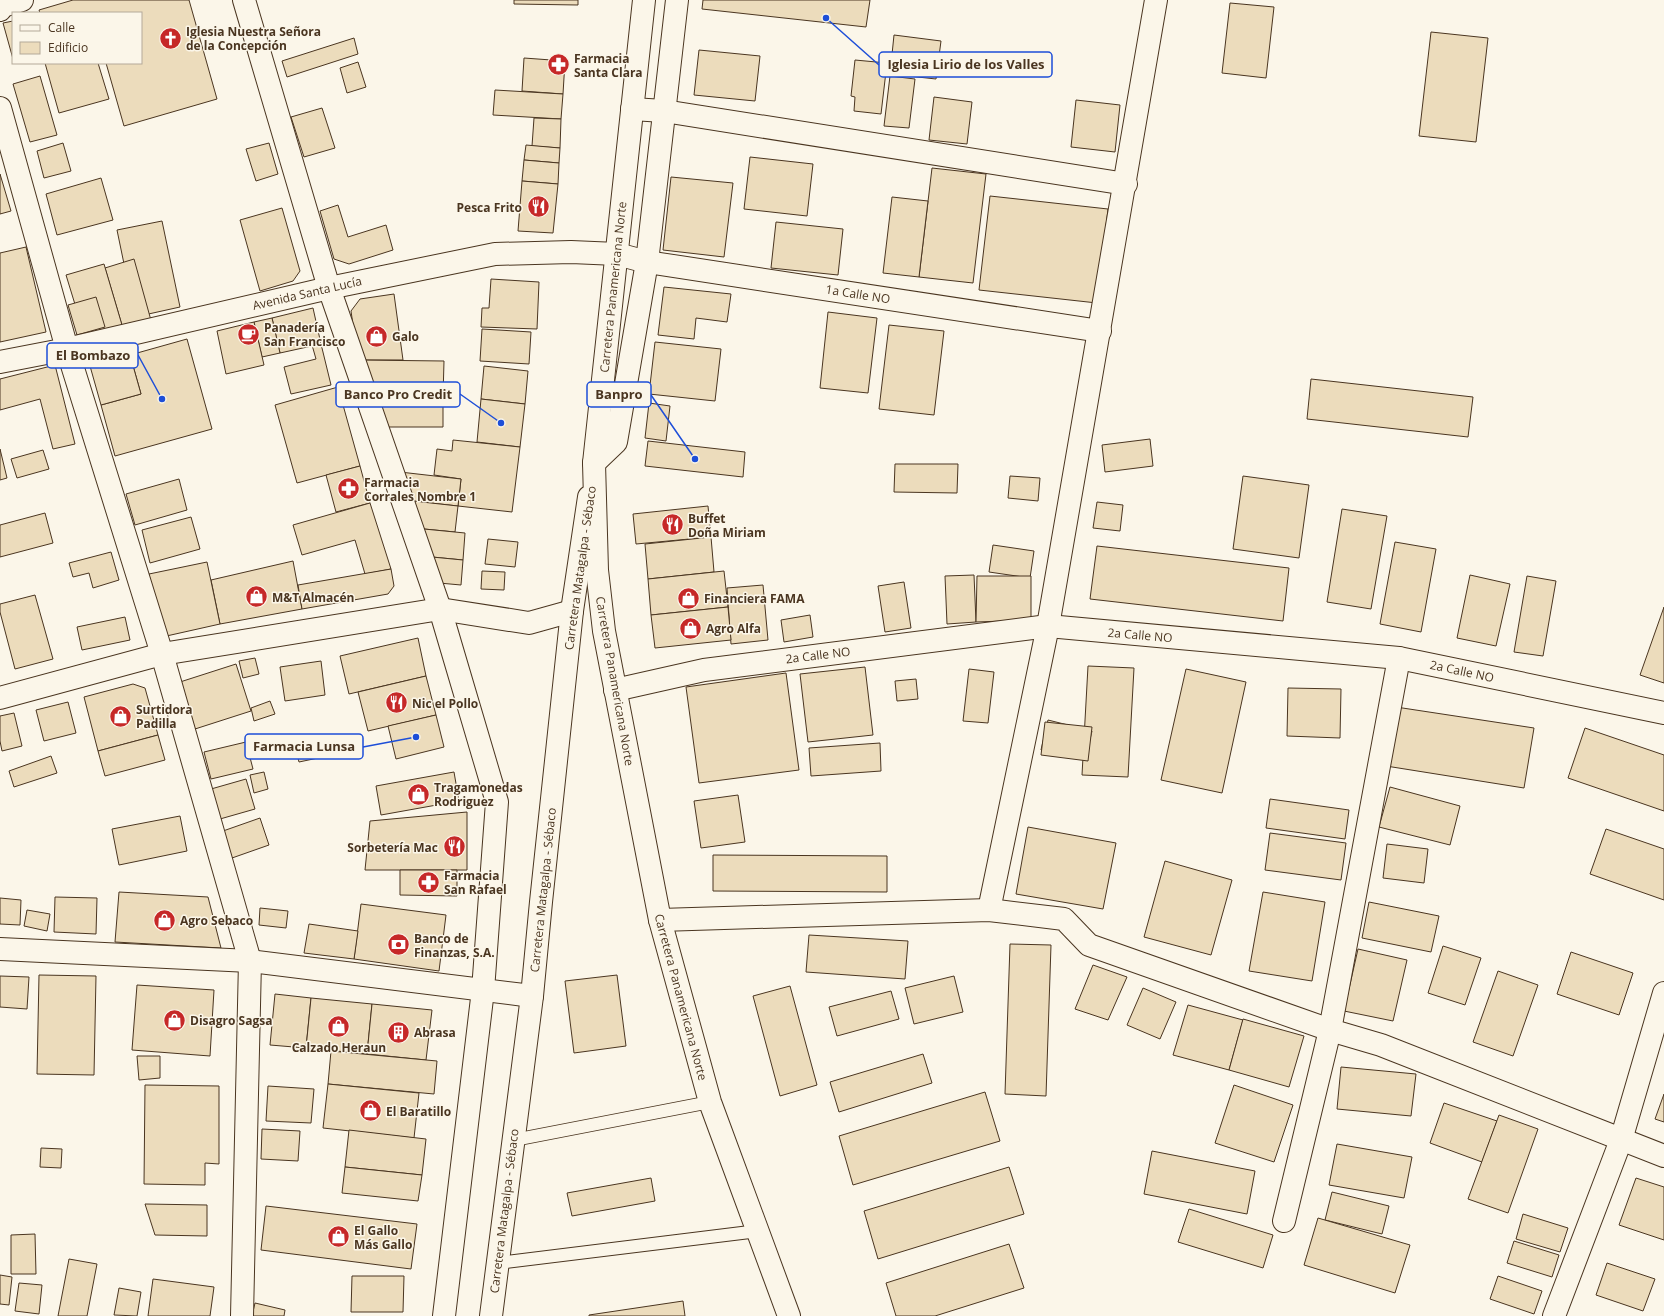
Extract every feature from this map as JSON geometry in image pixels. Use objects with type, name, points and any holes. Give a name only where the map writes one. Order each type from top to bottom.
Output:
[{"type":"main road","points":[[0,10],[3,6],[22,0]]},
{"type":"main road","points":[[244,0],[329,288],[440,610],[497,802],[483,990],[444,1316]]},
{"type":"main road","name":"Carretera Panamericana Norte","points":[[644,0],[594,463],[597,570],[604,631],[660,920],[710,1102],[789,1316]]},
{"type":"main road","points":[[594,463],[616,442],[647,262],[677,0]]},
{"type":"main road","points":[[989,910],[1048,626],[1126,184],[1156,0]]},
{"type":"main road","points":[[0,108],[67,348],[162,654],[250,962],[242,1316]]},
{"type":"main road","points":[[632,109],[664,111],[1126,184]]},
{"type":"main road","name":"Avenida Santa Lucía","points":[[0,362],[329,288],[495,254],[571,252],[616,254]]},
{"type":"main road","name":"1a Calle NO","points":[[616,254],[647,262],[1100,331]]},
{"type":"main road","name":"Carretera Matagalpa - Sébaco","points":[[491,1316],[532,996],[572,611],[594,463]]},
{"type":"main road","points":[[0,698],[162,654],[440,610],[529,623],[572,611]]},
{"type":"main road","name":"2a Calle NO","points":[[615,690],[704,670],[1048,626],[1400,658],[1664,713]]},
{"type":"main road","points":[[1284,1221],[1330,1030],[1400,658]]},
{"type":"main road","points":[[660,920],[989,910],[1064,919],[1089,945],[1330,1030],[1381,1045],[1664,1156]]},
{"type":"main road","points":[[0,949],[250,962],[532,996]]},
{"type":"main road","points":[[1554,1316],[1620,1140],[1664,993]]},
{"type":"lane","points":[[514,1140],[710,1102]]},
{"type":"lane","points":[[498,1263],[758,1231]]},
{"type":"building","name":"Iglesia Nuestra Señora de la Concepción","points":[[73,0],[189,0],[217,99],[124,126],[106,64],[142,64],[142,12],[40,12],[39,10]]},
{"type":"building","points":[[514,0],[578,0],[578,5],[514,4]]},
{"type":"building","points":[[703,0],[870,0],[866,27],[702,9]]},
{"type":"building","points":[[1230,3],[1274,7],[1266,78],[1222,73]]},
{"type":"building","points":[[12,21],[12,55],[3,23]]},
{"type":"building","points":[[1431,32],[1488,38],[1476,142],[1419,136]]},
{"type":"building","points":[[894,35],[941,41],[936,79],[890,74]]},
{"type":"building","points":[[354,38],[358,54],[287,77],[282,61]]},
{"type":"building","points":[[699,50],[760,56],[755,101],[694,95]]},
{"type":"building","points":[[524,58],[565,61],[563,94],[522,91]]},
{"type":"building","points":[[855,60],[887,63],[881,114],[854,111],[855,97],[851,96]]},
{"type":"building","points":[[358,62],[366,87],[347,93],[340,68]]},
{"type":"building","points":[[45,64],[98,64],[109,99],[59,113]]},
{"type":"building","points":[[40,76],[57,135],[30,142],[13,84]]},
{"type":"building","points":[[890,76],[915,79],[909,128],[884,126]]},
{"type":"building","points":[[495,90],[563,94],[561,119],[493,115]]},
{"type":"building","points":[[934,97],[972,102],[967,144],[929,140]]},
{"type":"building","points":[[1076,100],[1120,105],[1115,152],[1071,147]]},
{"type":"building","points":[[322,108],[335,148],[304,157],[291,117]]},
{"type":"building","points":[[534,118],[561,119],[560,148],[532,146]]},
{"type":"building","points":[[63,143],[71,171],[44,178],[37,151]]},
{"type":"building","points":[[269,143],[278,174],[256,181],[246,149]]},
{"type":"building","points":[[526,145],[560,148],[559,163],[524,160]]},
{"type":"building","points":[[750,157],[813,164],[807,216],[744,209]]},
{"type":"building","points":[[524,160],[559,163],[558,184],[522,181]]},
{"type":"building","points":[[932,168],[986,174],[973,283],[919,277]]},
{"type":"building","points":[[0,174],[11,211],[0,214]]},
{"type":"building","points":[[671,177],[733,183],[724,257],[663,250]]},
{"type":"building","points":[[101,178],[113,220],[57,235],[46,194]]},
{"type":"building","name":"Pesca Frito","points":[[522,181],[558,184],[553,233],[518,231]]},
{"type":"building","points":[[990,196],[1108,209],[1097,303],[979,290]]},
{"type":"building","points":[[892,197],[928,201],[919,277],[883,273]]},
{"type":"building","points":[[338,205],[348,237],[386,225],[393,250],[349,264],[334,259],[320,211]]},
{"type":"building","points":[[282,208],[300,271],[293,281],[260,291],[240,220]]},
{"type":"building","points":[[162,221],[180,307],[135,317],[117,230]]},
{"type":"building","points":[[776,222],[843,229],[838,275],[771,268]]},
{"type":"building","points":[[26,247],[46,332],[0,342],[0,253]]},
{"type":"building","points":[[134,259],[152,324],[124,332],[105,268]]},
{"type":"building","points":[[104,264],[122,325],[94,333],[91,321],[81,324],[66,275]]},
{"type":"building","points":[[491,279],[539,282],[537,329],[481,327],[482,308],[489,308]]},
{"type":"building","points":[[664,287],[731,294],[727,322],[696,318],[694,339],[658,335]]},
{"type":"building","name":"Galo","points":[[394,294],[403,360],[358,360],[351,311],[360,299]]},
{"type":"building","points":[[96,297],[105,327],[77,335],[68,305]]},
{"type":"building","points":[[313,308],[321,344],[280,353],[272,318]]},
{"type":"building","points":[[828,312],[877,318],[868,393],[820,388]]},
{"type":"building","points":[[272,318],[280,353],[262,357],[254,322]]},
{"type":"building","points":[[254,322],[264,365],[226,374],[217,331]]},
{"type":"building","points":[[889,325],[944,331],[934,415],[879,409]]},
{"type":"building","points":[[482,329],[531,332],[529,364],[480,361]]},
{"type":"building","points":[[187,339],[212,429],[115,456],[101,405],[141,394],[130,355]]},
{"type":"building","points":[[655,342],[721,349],[715,401],[649,394]]},
{"type":"building","points":[[321,344],[331,385],[291,394],[284,367],[316,359],[312,345]]},
{"type":"building","points":[[130,355],[141,394],[101,405],[90,366]]},
{"type":"building","points":[[358,360],[444,361],[443,397],[378,395]]},
{"type":"building","points":[[55,365],[75,444],[53,449],[40,399],[0,410],[0,379]]},
{"type":"building","points":[[484,366],[528,371],[525,404],[481,399]]},
{"type":"building","points":[[1311,379],[1473,397],[1468,437],[1307,419]]},
{"type":"building","points":[[338,387],[360,466],[297,483],[275,405]]},
{"type":"building","points":[[378,395],[443,397],[443,427],[388,427]]},
{"type":"building","points":[[481,399],[525,404],[520,447],[477,442]]},
{"type":"building","points":[[649,403],[670,406],[666,441],[645,438]]},
{"type":"building","points":[[1150,439],[1153,466],[1105,472],[1102,445]]},
{"type":"building","points":[[453,440],[520,447],[512,512],[458,506],[461,479],[434,475],[437,449],[452,451]]},
{"type":"building","points":[[648,441],[745,452],[743,477],[645,466]]},
{"type":"building","points":[[0,449],[7,478],[0,480]]},
{"type":"building","points":[[43,450],[49,469],[17,478],[11,459]]},
{"type":"building","points":[[895,464],[958,464],[957,493],[894,492]]},
{"type":"building","name":"Farmacia Corrales Nombre 1","points":[[360,466],[370,503],[336,512],[326,475]]},
{"type":"building","points":[[400,472],[461,479],[458,506],[413,501]]},
{"type":"building","points":[[1010,476],[1040,478],[1038,501],[1008,498]]},
{"type":"building","points":[[1243,476],[1309,485],[1299,558],[1233,549]]},
{"type":"building","points":[[179,479],[187,510],[135,525],[126,494]]},
{"type":"building","points":[[413,501],[458,506],[455,532],[424,529]]},
{"type":"building","points":[[1097,502],[1123,505],[1120,531],[1093,528]]},
{"type":"building","points":[[370,503],[391,569],[365,574],[355,540],[302,555],[293,525]]},
{"type":"building","name":"Buffet Doña Miriam","points":[[708,506],[711,537],[636,544],[633,514]]},
{"type":"building","points":[[1342,509],[1387,516],[1371,609],[1327,602]]},
{"type":"building","points":[[45,513],[53,543],[0,557],[0,525]]},
{"type":"building","points":[[191,517],[200,549],[150,563],[142,530]]},
{"type":"building","points":[[424,529],[465,533],[463,560],[432,557]]},
{"type":"building","points":[[711,537],[714,572],[648,579],[645,544]]},
{"type":"building","points":[[488,539],[518,542],[515,567],[485,564]]},
{"type":"building","points":[[1395,542],[1436,549],[1421,632],[1380,624]]},
{"type":"building","points":[[993,545],[1034,551],[1030,578],[989,572]]},
{"type":"building","points":[[1097,546],[1289,568],[1283,621],[1090,599]]},
{"type":"building","points":[[111,552],[119,580],[93,588],[89,573],[73,577],[69,563]]},
{"type":"building","points":[[432,557],[463,560],[461,585],[439,583]]},
{"type":"building","name":"M&T Almacén","points":[[293,561],[302,609],[220,624],[211,580]]},
{"type":"building","points":[[207,562],[220,624],[162,637],[149,574]]},
{"type":"building","points":[[391,569],[394,586],[388,594],[302,609],[298,585]]},
{"type":"building","points":[[482,571],[505,572],[504,590],[481,589]]},
{"type":"building","name":"Financiera FAMA","points":[[724,571],[728,607],[651,615],[648,579]]},
{"type":"building","points":[[974,575],[976,622],[947,624],[945,576]]},
{"type":"building","points":[[1470,575],[1510,584],[1496,646],[1457,638]]},
{"type":"building","points":[[977,576],[1031,576],[1031,620],[976,622]]},
{"type":"building","points":[[1527,576],[1556,581],[1543,656],[1514,652]]},
{"type":"building","points":[[904,582],[911,628],[885,632],[878,586]]},
{"type":"building","points":[[763,585],[768,640],[731,644],[727,588]]},
{"type":"building","points":[[35,595],[53,659],[15,669],[0,612],[0,604]]},
{"type":"building","name":"Agro Alfa","points":[[728,607],[731,640],[655,648],[651,615]]},
{"type":"building","points":[[1664,607],[1664,683],[1640,675]]},
{"type":"building","points":[[810,615],[813,637],[784,642],[781,620]]},
{"type":"building","points":[[125,617],[130,640],[82,650],[77,627]]},
{"type":"building","points":[[418,638],[426,676],[349,694],[340,656]]},
{"type":"building","points":[[255,658],[259,674],[243,678],[239,661]]},
{"type":"building","points":[[321,661],[325,695],[285,701],[280,667]]},
{"type":"building","points":[[236,664],[251,711],[195,729],[180,682]]},
{"type":"building","points":[[1088,666],[1134,668],[1128,777],[1082,775]]},
{"type":"building","points":[[865,667],[873,735],[808,742],[800,674]]},
{"type":"building","points":[[969,669],[994,672],[988,723],[963,721]]},
{"type":"building","points":[[1186,669],[1246,682],[1222,793],[1161,780]]},
{"type":"building","points":[[786,673],[799,770],[699,783],[686,687]]},
{"type":"building","name":"Nic el Pollo","points":[[426,676],[436,715],[368,731],[358,692]]},
{"type":"building","points":[[916,679],[918,699],[897,701],[895,681]]},
{"type":"building","name":"Surtidora Padilla","points":[[133,684],[145,688],[158,735],[98,751],[84,697]]},
{"type":"building","points":[[1288,688],[1341,689],[1340,738],[1287,736]]},
{"type":"building","points":[[270,701],[275,714],[254,721],[251,708]]},
{"type":"building","points":[[68,702],[76,733],[44,741],[36,710]]},
{"type":"building","points":[[1396,707],[1534,728],[1524,788],[1386,766]]},
{"type":"building","points":[[14,713],[22,746],[2,751],[0,741],[0,716]]},
{"type":"building","points":[[436,715],[444,747],[396,759],[388,726]]},
{"type":"building","points":[[1048,720],[1092,731],[1085,760],[1041,750]]},
{"type":"building","points":[[1045,722],[1092,727],[1088,761],[1041,755]]},
{"type":"building","points":[[1585,728],[1664,755],[1664,811],[1568,778]]},
{"type":"building","points":[[158,735],[165,760],[105,776],[98,751]]},
{"type":"building","points":[[313,735],[318,758],[299,762],[293,740]]},
{"type":"building","points":[[246,742],[253,769],[211,779],[204,752]]},
{"type":"building","points":[[880,743],[881,771],[811,776],[809,748]]},
{"type":"building","points":[[51,756],[57,773],[14,787],[9,771]]},
{"type":"building","points":[[264,772],[268,789],[254,793],[250,775]]},
{"type":"building","name":"Tragamonedas Rodriguez","points":[[454,772],[459,801],[381,815],[376,786]]},
{"type":"building","points":[[246,779],[255,809],[220,819],[211,789]]},
{"type":"building","points":[[1390,787],[1460,806],[1450,845],[1379,827]]},
{"type":"building","points":[[738,795],[745,842],[701,848],[694,801]]},
{"type":"building","points":[[1270,799],[1349,810],[1345,839],[1266,828]]},
{"type":"building","points":[[467,812],[467,870],[365,870],[370,821]]},
{"type":"building","points":[[180,816],[187,851],[119,865],[112,829]]},
{"type":"building","points":[[260,818],[269,845],[232,858],[223,831]]},
{"type":"building","points":[[1028,827],[1116,843],[1103,909],[1016,894]]},
{"type":"building","points":[[1606,829],[1664,849],[1664,900],[1590,874]]},
{"type":"building","points":[[1270,833],[1346,843],[1341,880],[1265,870]]},
{"type":"building","points":[[1387,844],[1428,849],[1424,883],[1383,878]]},
{"type":"building","points":[[713,855],[887,856],[887,892],[713,891]]},
{"type":"building","points":[[1165,861],[1232,880],[1211,955],[1144,937]]},
{"type":"building","name":"Farmacia San Rafael","points":[[400,870],[457,870],[457,896],[400,895]]},
{"type":"building","name":"Agro Sebaco","points":[[119,892],[208,897],[221,948],[115,942]]},
{"type":"building","points":[[1263,892],[1325,902],[1312,981],[1249,971]]},
{"type":"building","points":[[55,897],[97,898],[96,934],[54,932]]},
{"type":"building","points":[[0,898],[21,900],[20,925],[0,924]]},
{"type":"building","points":[[1369,902],[1439,916],[1431,952],[1362,938]]},
{"type":"building","name":"Banco de Finanzas, S.A.","points":[[361,904],[446,915],[439,971],[354,959]]},
{"type":"building","points":[[260,908],[288,911],[286,928],[259,925]]},
{"type":"building","points":[[27,910],[50,914],[47,931],[24,926]]},
{"type":"building","points":[[309,924],[358,931],[354,959],[304,953]]},
{"type":"building","points":[[809,935],[908,941],[905,979],[806,972]]},
{"type":"building","points":[[1010,944],[1051,945],[1046,1096],[1005,1094]]},
{"type":"building","points":[[1443,946],[1481,958],[1465,1005],[1428,993]]},
{"type":"building","points":[[1358,949],[1407,960],[1393,1021],[1344,1011]]},
{"type":"building","points":[[1571,952],[1633,973],[1619,1015],[1557,994]]},
{"type":"building","points":[[1093,965],[1127,977],[1108,1020],[1075,1009]]},
{"type":"building","points":[[1498,971],[1538,985],[1513,1056],[1473,1042]]},
{"type":"building","points":[[39,975],[96,976],[94,1075],[37,1074]]},
{"type":"building","points":[[617,975],[626,1046],[574,1053],[565,981]]},
{"type":"building","points":[[0,976],[29,977],[27,1009],[0,1007]]},
{"type":"building","points":[[954,976],[963,1012],[914,1024],[905,988]]},
{"type":"building","name":"Disagro Sagsa","points":[[137,985],[214,990],[210,1056],[132,1050]]},
{"type":"building","points":[[790,986],[817,1085],[780,1096],[753,996]]},
{"type":"building","points":[[1143,988],[1176,1002],[1160,1039],[1127,1025]]},
{"type":"building","points":[[891,991],[899,1019],[837,1036],[829,1007]]},
{"type":"building","points":[[275,994],[311,998],[306,1048],[270,1045]]},
{"type":"building","name":"Calzado Heraun","points":[[311,998],[372,1004],[367,1054],[306,1048]]},
{"type":"building","name":"Abrasa","points":[[372,1004],[432,1010],[426,1060],[367,1054]]},
{"type":"building","points":[[1188,1005],[1243,1020],[1229,1070],[1173,1055]]},
{"type":"building","points":[[1243,1019],[1304,1036],[1289,1087],[1229,1070]]},
{"type":"building","points":[[331,1051],[437,1061],[434,1094],[328,1084]]},
{"type":"building","points":[[923,1054],[932,1083],[839,1112],[830,1082]]},
{"type":"building","points":[[137,1056],[160,1056],[160,1078],[139,1080]]},
{"type":"building","points":[[1341,1067],[1416,1074],[1411,1116],[1337,1109]]},
{"type":"building","name":"El Baratillo","points":[[328,1084],[419,1093],[414,1138],[323,1128]]},
{"type":"building","points":[[145,1085],[219,1086],[219,1164],[205,1163],[205,1185],[144,1184]]},
{"type":"building","points":[[1234,1085],[1293,1105],[1274,1162],[1215,1143]]},
{"type":"building","points":[[268,1086],[314,1089],[311,1123],[266,1121]]},
{"type":"building","points":[[985,1092],[1000,1141],[853,1185],[839,1136]]},
{"type":"building","points":[[1664,1094],[1664,1122],[1655,1119]]},
{"type":"building","points":[[1444,1103],[1497,1121],[1482,1162],[1430,1143]]},
{"type":"building","points":[[1499,1115],[1538,1129],[1508,1213],[1468,1199]]},
{"type":"building","points":[[262,1129],[300,1131],[298,1161],[261,1159]]},
{"type":"building","points":[[349,1130],[426,1139],[422,1175],[345,1167]]},
{"type":"building","points":[[1337,1144],[1412,1157],[1404,1198],[1329,1185]]},
{"type":"building","points":[[41,1148],[62,1149],[61,1168],[40,1167]]},
{"type":"building","points":[[1152,1151],[1255,1171],[1247,1214],[1144,1194]]},
{"type":"building","points":[[345,1167],[422,1175],[418,1201],[342,1193]]},
{"type":"building","points":[[1009,1167],[1024,1214],[878,1259],[864,1211]]},
{"type":"building","points":[[651,1178],[655,1201],[572,1216],[567,1193]]},
{"type":"building","points":[[1636,1178],[1664,1187],[1664,1240],[1619,1225]]},
{"type":"building","points":[[1332,1192],[1389,1206],[1382,1234],[1325,1220]]},
{"type":"building","points":[[145,1204],[207,1205],[207,1236],[155,1235]]},
{"type":"building","name":"El Gallo Más Gallo","points":[[266,1206],[417,1224],[411,1269],[261,1250]]},
{"type":"building","points":[[1189,1209],[1273,1235],[1263,1268],[1178,1242]]},
{"type":"building","points":[[1523,1214],[1568,1228],[1560,1252],[1516,1239]]},
{"type":"building","points":[[1318,1218],[1410,1245],[1395,1293],[1304,1265]]},
{"type":"building","points":[[35,1234],[36,1274],[11,1274],[11,1235]]},
{"type":"building","points":[[1514,1241],[1559,1255],[1552,1277],[1507,1263]]},
{"type":"building","points":[[1009,1244],[1024,1288],[935,1316],[896,1316],[886,1283]]},
{"type":"building","points":[[69,1259],[97,1264],[87,1316],[58,1316]]},
{"type":"building","points":[[1607,1263],[1655,1279],[1643,1311],[1596,1295]]},
{"type":"building","points":[[0,1275],[12,1277],[9,1305],[0,1304]]},
{"type":"building","points":[[352,1276],[404,1276],[403,1312],[351,1312]]},
{"type":"building","points":[[1498,1276],[1542,1291],[1534,1314],[1490,1299]]},
{"type":"building","points":[[153,1279],[214,1287],[210,1316],[148,1316]]},
{"type":"building","points":[[19,1283],[42,1285],[39,1314],[15,1311]]},
{"type":"building","points":[[119,1288],[141,1292],[137,1316],[114,1315]]},
{"type":"building","points":[[683,1301],[685,1316],[589,1316],[589,1315]]},
{"type":"building","points":[[255,1303],[285,1310],[284,1316],[252,1316]]},
{"type":"place","name":"Iglesia Lirio de los Valles","points":[[826,18]]},
{"type":"place","name":"Iglesia Nuestra Señora de la Concepción","points":[[170,38]]},
{"type":"place","name":"Farmacia Santa Clara","points":[[558,65]]},
{"type":"place","name":"Pesca Frito","points":[[538,207]]},
{"type":"place","name":"Panadería San Francisco","points":[[248,334]]},
{"type":"place","name":"Galo","points":[[377,336]]},
{"type":"place","name":"El Bombazo","points":[[162,399]]},
{"type":"place","name":"Banco Pro Credit","points":[[501,423]]},
{"type":"place","name":"Banpro","points":[[695,459]]},
{"type":"place","name":"Farmacia Corrales Nombre 1","points":[[348,489]]},
{"type":"place","name":"Buffet Doña Miriam","points":[[672,525]]},
{"type":"place","name":"M&T Almacén","points":[[257,597]]},
{"type":"place","name":"Financiera FAMA","points":[[689,598]]},
{"type":"place","name":"Agro Alfa","points":[[691,628]]},
{"type":"place","name":"Nic el Pollo","points":[[397,703]]},
{"type":"place","name":"Surtidora Padilla","points":[[121,716]]},
{"type":"place","name":"Farmacia Lunsa","points":[[416,737]]},
{"type":"place","name":"Tragamonedas Rodriguez","points":[[418,794]]},
{"type":"place","name":"Sorbetería Mac","points":[[454,847]]},
{"type":"place","name":"Farmacia San Rafael","points":[[429,882]]},
{"type":"place","name":"Agro Sebaco","points":[[165,920]]},
{"type":"place","name":"Banco de Finanzas, S.A.","points":[[399,945]]},
{"type":"place","name":"Disagro Sagsa","points":[[174,1020]]},
{"type":"place","name":"Calzado Heraun","points":[[339,1026]]},
{"type":"place","name":"Abrasa","points":[[399,1032]]},
{"type":"place","name":"El Baratillo","points":[[371,1111]]},
{"type":"place","name":"El Gallo Más Gallo","points":[[339,1237]]}]
